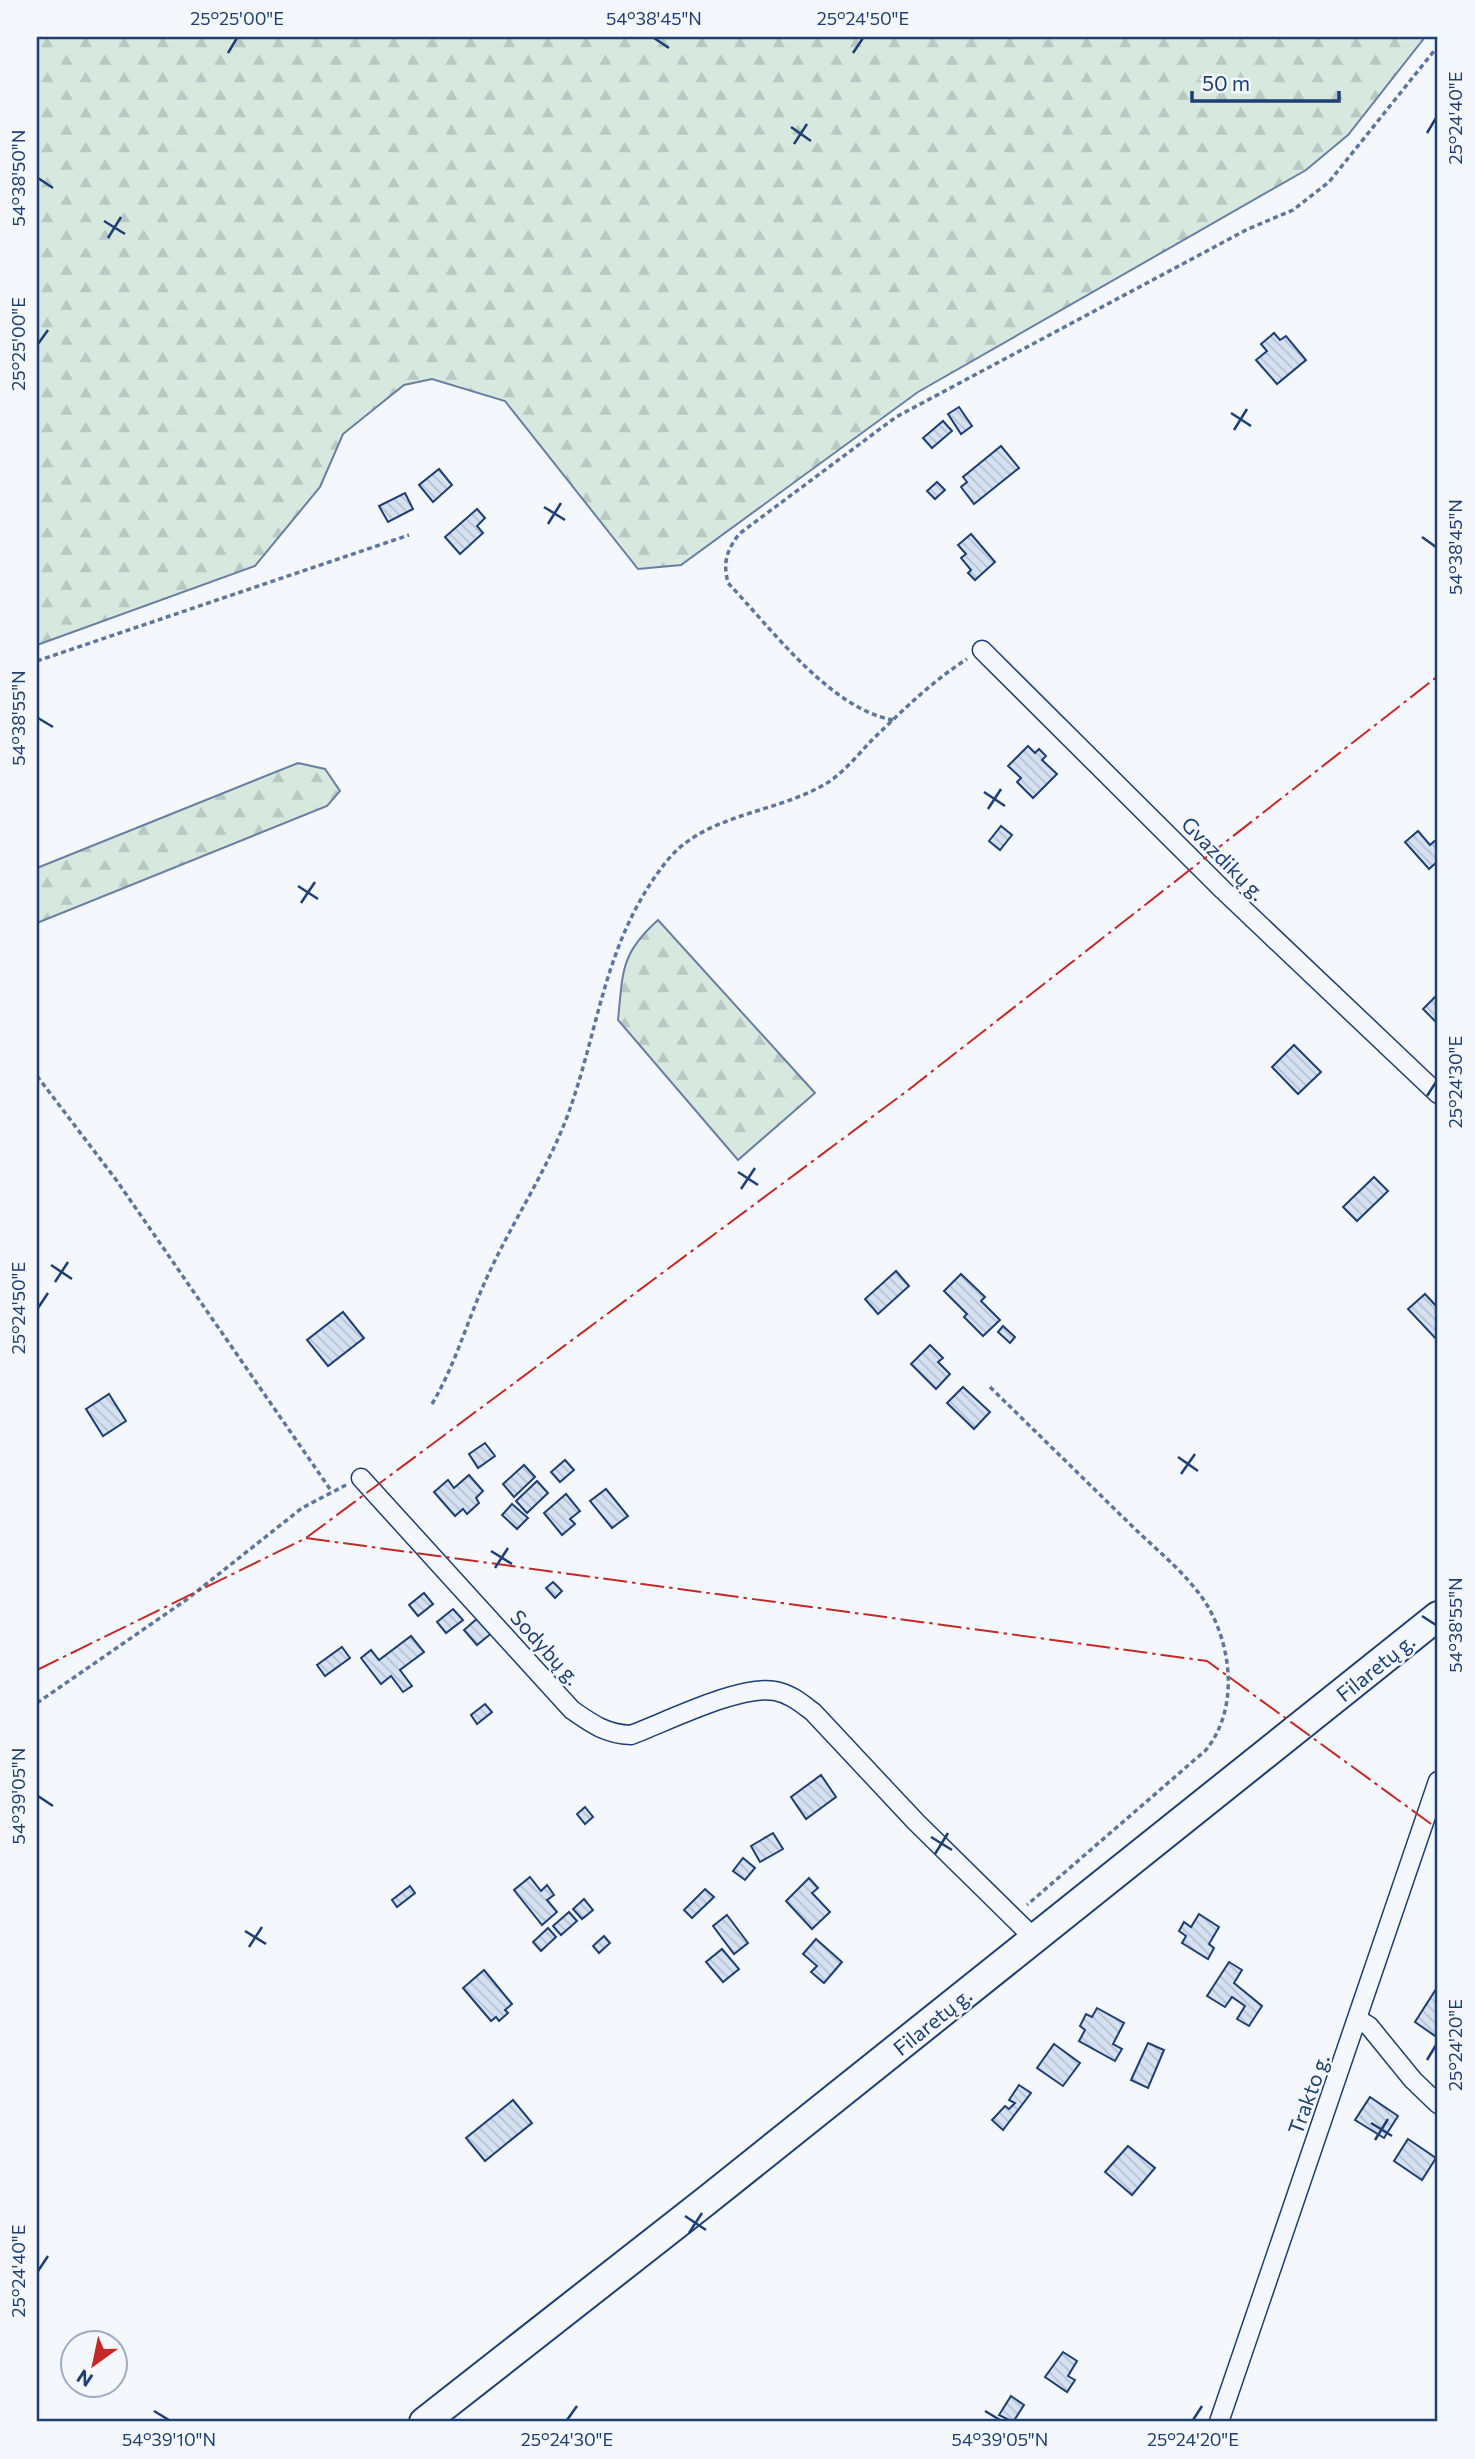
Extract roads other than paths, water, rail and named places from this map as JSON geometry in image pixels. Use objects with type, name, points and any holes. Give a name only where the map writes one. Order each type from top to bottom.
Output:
[{"type":"main road","name":"Filaretų g.","points":[[424,2422],[1438,1616]]},
{"type":"street","name":"Gvazdikų g.","points":[[982,650],[1223,890],[1438,1094]]},
{"type":"street","name":"Sodybų g.","points":[[361,1478],[572,1710],[596,1727],[614,1734],[631,1735],[750,1690],[775,1691],[794,1697],[813,1712],[916,1822],[1035,1939]]},
{"type":"street","name":"Trakto g.","points":[[1219,2422],[1359,2020],[1438,1781]]},
{"type":"street","points":[[1359,2020],[1369,2026],[1413,2080],[1438,2104]]}]
